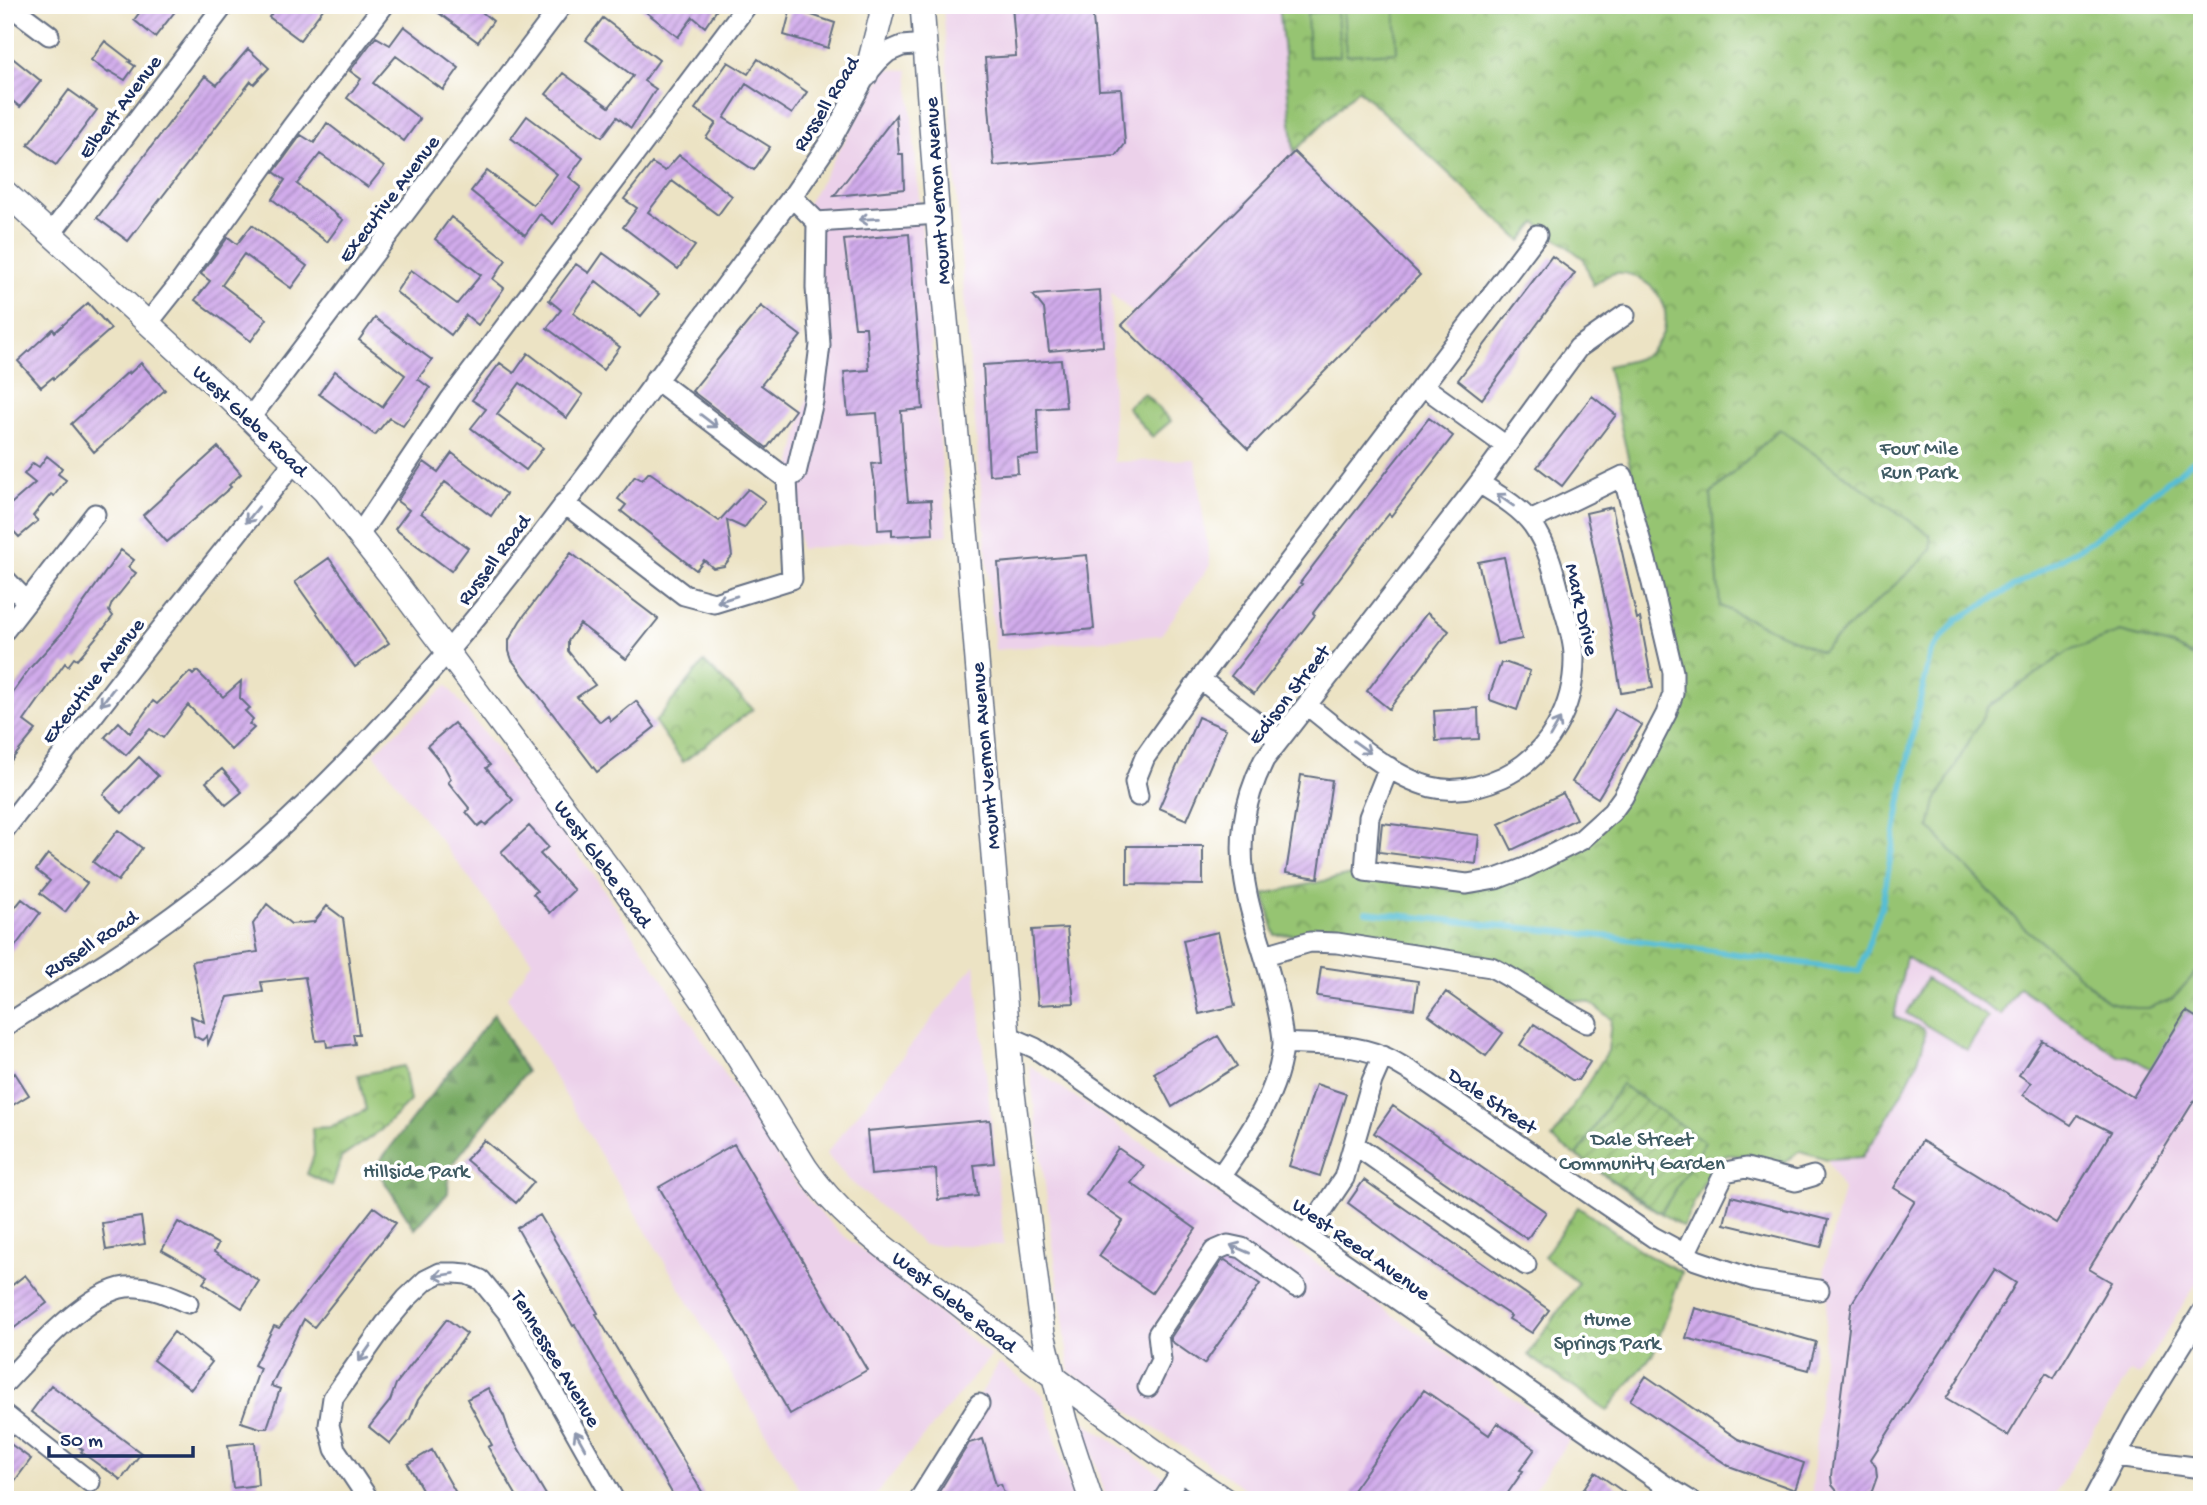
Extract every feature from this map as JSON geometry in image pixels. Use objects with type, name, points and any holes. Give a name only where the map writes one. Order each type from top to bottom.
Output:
[{"type":"main road","points":[[866,75],[884,5]]},
{"type":"main road","name":"Mount Vernon Avenue","points":[[922,5],[1007,1036],[1040,1310],[1053,1377],[1091,1500]]},
{"type":"main road","name":"West Glebe Road","points":[[5,192],[250,418],[324,491],[619,882],[703,1001],[816,1183],[851,1219],[1053,1377],[1138,1441],[1224,1500]]},
{"type":"street","points":[[9,5],[49,35]]},
{"type":"street","name":"Elbert Avenue","points":[[50,234],[224,5]]},
{"type":"street","points":[[148,323],[384,5]]},
{"type":"street","name":"Executive Avenue","points":[[250,418],[562,5]]},
{"type":"street","points":[[359,535],[450,400],[747,5]]},
{"type":"street","name":"Russell Road","points":[[5,1026],[108,961],[217,881],[267,839],[349,761],[464,634],[510,576],[792,197],[831,140],[866,75],[888,52],[902,46],[925,44]]},
{"type":"street","points":[[787,479],[796,472],[813,401],[820,345],[816,288],[817,222],[792,197]]},
{"type":"street","points":[[817,222],[938,214]]},
{"type":"street","points":[[1138,796],[1135,782],[1145,757],[1200,680],[1537,235]]},
{"type":"street","name":"Edison Street","points":[[1220,1177],[1250,1134],[1270,1095],[1283,1043],[1271,976],[1247,895],[1243,868],[1242,842],[1246,804],[1253,782],[1264,760],[1479,483],[1578,348],[1625,315]]},
{"type":"street","points":[[655,380],[787,479]]},
{"type":"street","points":[[1423,386],[1506,446]]},
{"type":"street","name":"Executive Avenue","points":[[5,829],[295,461]]},
{"type":"street","points":[[1389,767],[1369,817],[1365,871],[1467,884],[1496,879],[1581,839],[1612,812],[1623,797],[1666,714],[1673,694],[1673,672],[1623,476],[1530,521]]},
{"type":"street","points":[[564,503],[684,594],[715,603],[792,579],[787,479]]},
{"type":"street","name":"Mark Drive","points":[[1308,706],[1389,767],[1411,780],[1433,787],[1452,790],[1490,783],[1509,774],[1542,749],[1558,726],[1573,681],[1574,653],[1543,540],[1520,511],[1479,483]]},
{"type":"street","points":[[5,630],[95,514]]},
{"type":"street","points":[[5,579],[27,602]]},
{"type":"street","points":[[1200,680],[1279,740]]},
{"type":"street","points":[[1265,955],[1310,942],[1337,943],[1491,967],[1587,1023]]},
{"type":"street","name":"West Reed Avenue","points":[[1007,1036],[1035,1048],[1689,1500]]},
{"type":"street","name":"Dale Street","points":[[1283,1043],[1335,1045],[1382,1056],[1412,1072],[1653,1237],[1696,1260],[1755,1280],[1819,1290]]},
{"type":"street","points":[[1305,1236],[1344,1178],[1382,1056]]},
{"type":"street","points":[[1354,1144],[1526,1265]]},
{"type":"street","points":[[1685,1254],[1725,1172],[1746,1168],[1796,1181],[1813,1176]]},
{"type":"street","points":[[1149,1387],[1161,1360],[1158,1334],[1214,1251],[1227,1244],[1242,1248],[1296,1287]]},
{"type":"street","name":"Tennessee Avenue","points":[[369,1500],[335,1449],[329,1425],[334,1398],[406,1299],[426,1280],[440,1273],[467,1274],[481,1280],[509,1314],[614,1500]]},
{"type":"street","points":[[5,1383],[69,1320],[89,1303],[107,1294],[134,1287],[152,1290],[188,1303]]},
{"type":"street","points":[[2093,1500],[2142,1409],[2202,1312]]},
{"type":"street","points":[[919,1500],[979,1404]]},
{"type":"street","points":[[5,1415],[90,1482]]},
{"type":"street","points":[[2115,1457],[2202,1468]]},
{"type":"street","points":[[1163,1500],[1182,1471]]},
{"type":"shaded area","points":[[943,5],[1279,5],[1294,152],[1134,313],[1111,294],[1114,462],[1195,459],[1210,565],[1161,635],[995,650],[965,307]]},
{"type":"shaded area","points":[[886,69],[908,70],[948,535],[800,549],[791,468],[813,369],[802,214]]},
{"type":"shaded area","points":[[447,685],[596,878],[781,1163],[811,1203],[837,1230],[991,1356],[871,1500],[806,1500],[507,997],[532,961],[374,753]]},
{"type":"shaded area","points":[[1906,957],[2000,1015],[2018,987],[2118,1056],[2127,1055],[2136,1061],[2186,1011],[2202,1021],[2202,1274],[2140,1374],[2130,1372],[2051,1500],[1811,1500],[1828,1294],[1824,1268],[1843,1190],[1827,1159],[1862,1157],[1886,1121],[1909,1076],[1894,1017]]},
{"type":"shaded area","points":[[975,964],[1004,1245],[924,1245],[849,1180],[826,1154]]},
{"type":"shaded area","points":[[1029,1065],[1571,1438],[1526,1500],[1262,1500],[1070,1372]]},
{"type":"shaded area","points":[[999,1363],[1043,1395],[1074,1500],[918,1500]]},
{"type":"shaded area","points":[[1082,1420],[1198,1500],[1107,1500]]},
{"type":"green space","name":"Four Mile Run Park","points":[[1279,5],[2202,5],[2202,1021],[2187,1011],[2151,1069],[2127,1055],[2118,1056],[2019,987],[2001,1015],[1906,957],[1894,1017],[1924,1029],[1924,1040],[1901,1094],[1862,1157],[1827,1159],[1800,1151],[1777,1167],[1729,1155],[1722,1158],[1709,1174],[1683,1227],[1552,1139],[1608,1051],[1611,1019],[1589,1002],[1555,998],[1511,966],[1427,948],[1318,934],[1275,935],[1264,894],[1351,875],[1468,891],[1589,841],[1681,699],[1683,680],[1652,562],[1607,366],[1639,358],[1657,344],[1665,323],[1665,312],[1657,293],[1638,278],[1622,273],[1610,275],[1593,285],[1584,259],[1536,223],[1521,241],[1358,89],[1294,152]]},
{"type":"green space","points":[[1343,5],[1395,5],[1397,52],[1346,55]]},
{"type":"green space","points":[[1337,11],[1340,56],[1309,57],[1307,13]]},
{"type":"green space","points":[[1144,393],[1171,421],[1152,437],[1127,407]]},
{"type":"green space","points":[[1779,429],[1930,535],[1931,549],[1922,560],[1821,652],[1720,606],[1711,494]]},
{"type":"green space","points":[[2120,632],[2170,645],[2202,661],[2202,966],[2172,999],[2148,1008],[2108,1002],[2022,926],[1930,828],[1936,801],[1988,707],[2069,651]]},
{"type":"green space","points":[[704,662],[753,709],[683,762],[655,722]]},
{"type":"green space","points":[[1926,979],[1988,1017],[1967,1050],[1906,1013]]},
{"type":"green space","name":"Hillside Park","points":[[494,1014],[526,1072],[449,1168],[448,1193],[415,1229],[375,1167]]},
{"type":"green space","points":[[404,1066],[410,1101],[381,1130],[341,1158],[332,1186],[307,1174],[314,1155],[312,1128],[330,1127],[366,1110],[358,1075]]},
{"type":"green space","name":"Dale Street Community Garden","points":[[1621,1084],[1705,1142],[1661,1213],[1577,1156]]},
{"type":"green space","name":"Hume Springs Park","points":[[1578,1207],[1649,1256],[1682,1272],[1653,1354],[1607,1411],[1528,1355],[1578,1283],[1544,1257]]},
{"type":"building","points":[[145,5],[180,5],[155,37],[134,20]]},
{"type":"building","points":[[278,5],[326,5],[300,40],[269,17]]},
{"type":"building","points":[[428,5],[473,5],[493,21],[478,42]]},
{"type":"building","points":[[637,5],[720,5],[705,27],[693,17],[678,37]]},
{"type":"building","points":[[1012,5],[1092,5],[1099,90],[1121,89],[1125,144],[1116,156],[994,166],[985,58],[1016,56]]},
{"type":"building","points":[[791,8],[835,23],[828,48],[784,35]]},
{"type":"building","points":[[603,18],[659,60],[644,81],[656,89],[631,128],[617,117],[602,137],[546,94],[563,73],[609,107],[633,76],[586,40]]},
{"type":"building","points":[[404,26],[459,68],[443,90],[396,56],[373,83],[420,119],[404,141],[347,98],[361,79],[350,71],[368,47],[376,37],[390,45]]},
{"type":"building","points":[[105,41],[135,66],[125,80],[109,71],[108,73],[91,60]]},
{"type":"building","points":[[248,49],[269,68],[254,84],[251,81],[128,241],[97,218],[205,76],[217,85]]},
{"type":"building","points":[[5,52],[41,81],[20,107],[5,95]]},
{"type":"building","points":[[758,59],[807,92],[792,114],[746,84],[724,118],[770,147],[754,170],[706,138],[716,123],[695,109],[728,62],[748,74]]},
{"type":"building","points":[[69,90],[97,110],[56,165],[28,145]]},
{"type":"building","points":[[896,115],[899,154],[903,154],[904,189],[834,196]]},
{"type":"building","points":[[527,116],[583,158],[569,177],[581,187],[553,224],[540,214],[525,235],[471,191],[487,171],[533,205],[557,174],[511,138]]},
{"type":"building","points":[[327,123],[384,167],[368,187],[320,154],[297,184],[343,220],[327,242],[272,199],[285,180],[274,172],[301,135],[314,143]]},
{"type":"building","points":[[1294,152],[1420,275],[1248,449],[1122,325]]},
{"type":"building","points":[[679,155],[732,196],[718,215],[672,181],[648,212],[695,246],[678,269],[623,227],[637,208],[624,199],[652,163],[665,171]]},
{"type":"building","points":[[451,217],[506,260],[493,279],[504,288],[478,325],[466,315],[451,335],[396,292],[411,270],[457,304],[481,275],[435,239]]},
{"type":"building","points":[[252,225],[307,266],[291,288],[244,254],[222,285],[267,319],[251,341],[195,300],[210,281],[201,274],[228,237],[237,244]]},
{"type":"building","points":[[909,234],[923,409],[901,411],[903,448],[908,501],[931,500],[933,534],[892,536],[892,529],[878,530],[872,464],[881,463],[877,413],[848,415],[844,372],[869,370],[866,327],[855,327],[844,240]]},
{"type":"building","points":[[603,253],[659,294],[641,316],[596,281],[573,313],[620,347],[603,370],[547,328],[561,310],[549,300],[576,264],[589,273]]},
{"type":"building","points":[[1552,256],[1575,273],[1482,399],[1458,380]]},
{"type":"building","points":[[1100,290],[1103,346],[1049,351],[1044,309],[1033,295]]},
{"type":"building","points":[[88,303],[111,329],[54,379],[53,377],[41,387],[18,361],[53,329],[55,332]]},
{"type":"building","points":[[761,306],[801,336],[761,385],[795,410],[767,448],[692,391]]},
{"type":"building","points":[[375,318],[432,360],[418,379],[430,388],[403,426],[389,418],[375,435],[319,394],[335,371],[382,407],[405,375],[359,340]]},
{"type":"building","points":[[528,353],[583,395],[567,418],[520,383],[497,414],[543,448],[526,470],[471,428],[486,409],[472,400],[500,363],[514,373]]},
{"type":"building","points":[[1061,360],[1066,407],[1037,409],[1039,455],[1017,457],[1018,473],[989,475],[983,365]]},
{"type":"building","points":[[141,363],[165,390],[94,452],[71,424]]},
{"type":"building","points":[[1592,396],[1616,415],[1562,486],[1537,467]]},
{"type":"building","points":[[1429,418],[1453,436],[1391,516],[1389,514],[1373,534],[1254,694],[1231,676],[1331,542]]},
{"type":"building","points":[[218,447],[241,474],[229,485],[231,487],[167,542],[143,515]]},
{"type":"building","points":[[452,453],[506,494],[491,516],[445,482],[421,513],[468,548],[451,571],[395,529],[409,510],[397,501],[424,462],[438,472]]},
{"type":"building","points":[[47,456],[62,468],[58,474],[66,480],[33,516],[38,521],[19,537],[5,522],[5,509],[35,483],[24,474],[33,463],[39,467]]},
{"type":"building","points":[[649,472],[719,521],[748,489],[765,501],[744,528],[727,520],[732,556],[724,566],[713,568],[704,560],[696,570],[621,511],[626,505],[618,499],[635,476],[642,480]]},
{"type":"building","points":[[1612,507],[1637,619],[1640,618],[1653,688],[1621,693],[1610,623],[1586,513]]},
{"type":"building","points":[[121,550],[134,560],[128,567],[136,573],[112,603],[109,611],[113,616],[104,628],[77,660],[74,658],[68,666],[65,663],[24,721],[36,730],[5,768],[5,703],[30,668],[63,632]]},
{"type":"building","points":[[571,553],[658,619],[626,659],[580,624],[568,641],[568,651],[595,685],[577,697],[600,722],[608,716],[611,721],[636,701],[655,727],[597,772],[512,660],[509,651],[509,640],[520,621]]},
{"type":"building","points":[[1087,555],[1094,629],[1004,637],[998,563]]},
{"type":"building","points":[[1504,557],[1522,639],[1497,644],[1478,562]]},
{"type":"building","points":[[329,558],[389,643],[355,667],[295,582]]},
{"type":"building","points":[[1427,613],[1449,631],[1389,709],[1367,691]]},
{"type":"building","points":[[1501,663],[1530,671],[1517,710],[1490,700]]},
{"type":"building","points":[[197,671],[223,697],[241,681],[240,698],[250,708],[245,711],[253,719],[249,724],[254,728],[231,750],[188,705],[163,738],[150,729],[126,755],[105,737],[119,722],[130,733],[153,701],[157,704],[190,672],[193,675]]},
{"type":"building","points":[[1478,708],[1479,739],[1436,741],[1434,711]]},
{"type":"building","points":[[1615,709],[1642,725],[1598,798],[1572,782]]},
{"type":"building","points":[[1198,717],[1226,729],[1187,820],[1159,808]]},
{"type":"building","points":[[454,723],[490,765],[486,768],[513,800],[486,825],[483,822],[478,826],[466,812],[470,809],[448,782],[451,779],[444,766],[427,746]]},
{"type":"building","points":[[139,757],[158,776],[122,813],[103,794]]},
{"type":"building","points":[[222,769],[242,792],[226,805],[206,782]]},
{"type":"building","points":[[1301,775],[1332,780],[1318,878],[1286,873]]},
{"type":"building","points":[[1563,793],[1576,819],[1512,850],[1499,824]]},
{"type":"building","points":[[1382,823],[1479,835],[1476,864],[1379,852]]},
{"type":"building","points":[[529,826],[548,847],[540,854],[574,890],[550,913],[533,894],[537,891],[501,852]]},
{"type":"building","points":[[118,830],[142,848],[118,881],[93,862]]},
{"type":"building","points":[[1127,846],[1203,846],[1203,885],[1127,884]]},
{"type":"building","points":[[48,854],[87,883],[65,912],[40,893],[50,881],[36,870]]},
{"type":"building","points":[[22,899],[40,913],[5,960],[5,920]]},
{"type":"building","points":[[267,904],[291,924],[314,922],[327,906],[343,918],[359,1034],[353,1034],[355,1044],[327,1047],[326,1040],[316,1041],[305,977],[261,982],[263,992],[228,997],[208,1044],[207,1036],[202,1040],[194,1036],[191,1016],[204,1022],[192,961],[258,952],[253,924]]},
{"type":"building","points":[[1067,928],[1074,1003],[1038,1005],[1032,930]]},
{"type":"building","points":[[1218,932],[1235,1006],[1199,1014],[1183,940]]},
{"type":"building","points":[[1321,967],[1418,981],[1414,1009],[1317,996]]},
{"type":"building","points":[[1446,992],[1503,1033],[1486,1056],[1429,1015]]},
{"type":"building","points":[[2186,1011],[2202,1021],[2202,1088],[2089,1269],[2111,1282],[2054,1378],[2046,1373],[2008,1436],[1946,1399],[2016,1283],[1994,1269],[1871,1459],[1876,1467],[1877,1477],[1872,1491],[1859,1500],[1841,1496],[1832,1485],[1831,1476],[1852,1303],[1915,1201],[1894,1188],[1922,1141],[2056,1223],[2111,1132],[2078,1115],[2071,1125],[2023,1095],[2031,1083],[2019,1075],[2042,1040],[2133,1097]]},
{"type":"building","points":[[1534,1024],[1590,1062],[1578,1080],[1572,1080],[1520,1045]]},
{"type":"building","points":[[1218,1036],[1237,1066],[1172,1107],[1154,1073]]},
{"type":"building","points":[[15,1073],[29,1095],[5,1110],[5,1080]]},
{"type":"building","points":[[1316,1084],[1346,1094],[1320,1176],[1289,1166]]},
{"type":"building","points":[[1393,1106],[1546,1212],[1527,1239],[1374,1133]]},
{"type":"building","points":[[990,1120],[994,1163],[974,1165],[978,1196],[938,1200],[936,1169],[871,1175],[867,1131]]},
{"type":"building","points":[[484,1140],[534,1182],[516,1203],[466,1160]]},
{"type":"building","points":[[734,1144],[867,1370],[790,1414],[659,1187]]},
{"type":"building","points":[[1118,1148],[1144,1166],[1131,1183],[1196,1229],[1152,1293],[1099,1256],[1123,1221],[1086,1195]]},
{"type":"building","points":[[1364,1180],[1549,1310],[1532,1333],[1348,1203]]},
{"type":"building","points":[[1731,1196],[1828,1220],[1821,1247],[1724,1224]]},
{"type":"building","points":[[374,1207],[396,1223],[314,1327],[304,1319],[271,1386],[280,1389],[267,1428],[241,1422],[260,1368],[254,1365],[274,1326],[279,1328]]},
{"type":"building","points":[[540,1215],[707,1500],[676,1500],[575,1325],[573,1326],[517,1228]]},
{"type":"building","points":[[141,1217],[145,1244],[106,1250],[102,1223]]},
{"type":"building","points":[[178,1222],[218,1244],[214,1252],[259,1281],[242,1308],[203,1283],[208,1276],[162,1250]]},
{"type":"building","points":[[1225,1260],[1260,1284],[1204,1364],[1171,1341],[1171,1337]]},
{"type":"building","points":[[25,1275],[47,1303],[5,1335],[5,1291]]},
{"type":"building","points":[[1695,1308],[1816,1342],[1809,1370],[1686,1338]]},
{"type":"building","points":[[447,1319],[467,1334],[418,1400],[410,1419],[390,1444],[369,1427],[390,1401],[396,1384]]},
{"type":"building","points":[[174,1332],[212,1362],[191,1389],[153,1360]]},
{"type":"building","points":[[1646,1376],[1738,1439],[1804,1463],[1795,1490],[1729,1466],[1630,1400]]},
{"type":"building","points":[[51,1385],[141,1453],[121,1480],[31,1412]]},
{"type":"building","points":[[488,1388],[504,1416],[510,1434],[549,1500],[519,1500],[488,1447],[492,1445],[467,1399]]},
{"type":"building","points":[[1424,1390],[1489,1435],[1497,1423],[1535,1449],[1503,1500],[1360,1500],[1351,1493]]},
{"type":"building","points":[[983,1439],[996,1485],[1001,1484],[1006,1500],[934,1500],[969,1443]]},
{"type":"building","points":[[5,1440],[31,1459],[5,1494]]},
{"type":"building","points":[[255,1442],[258,1485],[233,1488],[228,1445]]},
{"type":"building","points":[[432,1450],[460,1500],[428,1500],[408,1464]]},
{"type":"building","points":[[1595,1472],[1635,1500],[1576,1500]]},
{"type":"waterway","points":[[1366,912],[1613,937],[1859,971],[1882,905],[1915,722],[1931,651],[1957,620],[2093,540],[2202,454]]}]
